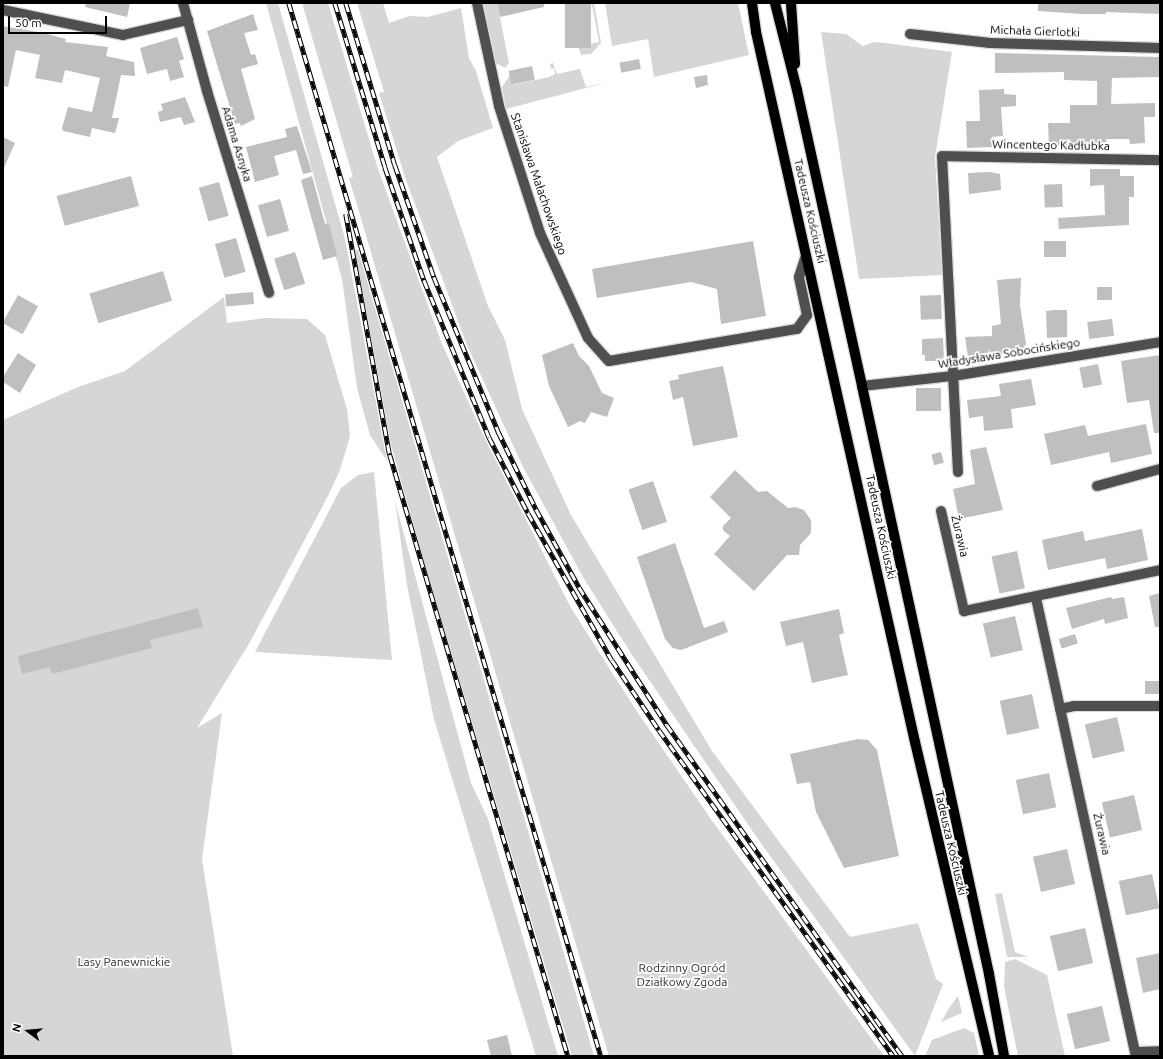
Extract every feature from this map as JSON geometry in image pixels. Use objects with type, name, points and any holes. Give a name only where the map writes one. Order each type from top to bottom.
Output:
[{"type":"main road","points":[[748,3],[756,32]]},
{"type":"main road","name":"Tadeusza Kościuszki","points":[[752,3],[756,32],[915,742],[989,1056]]},
{"type":"main road","name":"Tadeusza Kościuszki","points":[[775,3],[797,90],[862,386],[1004,1056]]},
{"type":"main road","points":[[791,3],[797,90]]},
{"type":"street","name":"Adama Asnyka","points":[[183,3],[269,293]]},
{"type":"street","name":"Stanisława Małachowskiego","points":[[477,3],[497,100],[540,233],[588,338],[609,360],[797,329],[807,315],[799,277],[806,256]]},
{"type":"street","points":[[3,10],[122,36],[188,20]]},
{"type":"street","name":"Michała Gierlotki","points":[[910,34],[990,43],[1160,48]]},
{"type":"street","name":"Wincentego Kadłubka","points":[[953,376],[942,156],[1160,160]]},
{"type":"street","name":"Władysława Sobocińskiego","points":[[862,386],[953,376],[1160,342]]},
{"type":"street","points":[[953,376],[958,472]]},
{"type":"street","points":[[1097,486],[1160,469]]},
{"type":"street","name":"Żurawia","points":[[941,511],[964,611],[1036,598],[1160,570]]},
{"type":"street","name":"Żurawia","points":[[1036,598],[1135,1052],[1160,1051]]},
{"type":"street","points":[[1060,709],[1074,706],[1160,706]]},
{"type":"green space","points":[[266,3],[278,3],[345,239],[387,461],[370,435],[357,388],[342,279]]},
{"type":"green space","name":"Rodzinny Ogród Działkowy Zgoda","points":[[302,3],[328,3],[378,169],[442,344],[487,443],[571,608],[636,710],[713,822],[884,1056],[609,1056],[351,185],[349,178],[353,177]]},
{"type":"green space","points":[[357,3],[383,3],[389,23],[409,16],[428,17],[461,8],[469,58],[476,71],[493,128],[458,141],[437,157],[488,306],[505,340],[522,409],[571,515],[712,751],[850,937],[918,923],[936,979],[943,984],[915,1056],[760,842],[632,655],[583,577],[523,467],[466,343],[405,177],[379,93],[384,92]]},
{"type":"green space","points":[[483,3],[497,3],[509,63],[505,68],[494,62]]},
{"type":"green space","points":[[586,3],[594,3],[601,43],[591,54],[581,55],[578,46],[599,42],[592,5]]},
{"type":"green space","points":[[605,3],[738,3],[749,55],[654,77],[648,39],[612,46]]},
{"type":"green space","points":[[821,32],[846,34],[863,46],[874,42],[952,52],[935,157],[942,275],[859,279]]},
{"type":"green space","points":[[553,63],[557,74],[580,69],[586,87],[609,82],[506,109],[502,87],[510,75],[513,85],[549,77],[555,74],[554,68],[551,69],[550,64]]},
{"type":"green space","points":[[355,250],[358,250],[594,1056],[572,1056],[419,545],[391,445]]},
{"type":"green space","name":"Lasy Panewnickie","points":[[224,297],[227,323],[265,318],[307,319],[325,335],[347,409],[350,436],[340,470],[327,498],[250,642],[197,728],[222,713],[202,859],[233,1056],[3,1056],[3,420],[78,387],[125,371]]},
{"type":"green space","points":[[374,472],[392,660],[255,652],[341,488],[358,475]]},
{"type":"green space","points":[[395,501],[471,783],[488,819],[558,1056],[536,1056],[434,719],[407,585]]},
{"type":"green space","points":[[1002,893],[1015,952],[1028,957],[1007,957],[995,894]]},
{"type":"green space","points":[[1015,959],[1047,975],[1065,1056],[1018,1056],[1004,987],[1005,962]]},
{"type":"green space","points":[[958,996],[962,1013],[941,1022],[951,1005]]},
{"type":"green space","points":[[964,1028],[974,1033],[979,1056],[925,1056],[932,1040]]},
{"type":"building","points":[[86,3],[130,3],[127,17],[85,7]]},
{"type":"building","points":[[497,3],[544,3],[544,7],[500,17]]},
{"type":"building","points":[[565,3],[591,3],[591,48],[565,48]]},
{"type":"building","points":[[1038,3],[1160,3],[1160,14],[1106,12],[1106,14],[1082,14],[1038,11]]},
{"type":"building","points":[[253,14],[258,30],[244,33],[251,55],[255,54],[258,64],[241,69],[255,119],[241,126],[240,123],[235,124],[207,31]]},
{"type":"building","points":[[3,26],[44,33],[66,39],[65,42],[108,47],[106,56],[134,62],[135,76],[121,75],[112,118],[119,118],[115,133],[92,128],[90,137],[63,131],[62,128],[68,107],[92,112],[100,78],[65,70],[62,83],[35,78],[40,55],[16,50],[8,87],[3,86]]},
{"type":"building","points":[[177,37],[184,59],[179,61],[184,77],[170,81],[167,69],[147,74],[140,48]]},
{"type":"building","points":[[995,53],[1160,57],[1160,77],[1112,78],[1111,104],[1155,103],[1155,117],[1144,117],[1145,143],[1130,144],[1129,139],[1106,139],[1107,144],[1049,146],[1048,123],[1070,123],[1070,105],[1097,105],[1097,81],[1064,80],[1064,72],[995,73]]},
{"type":"building","points":[[639,59],[641,69],[621,73],[619,63]]},
{"type":"building","points":[[532,66],[535,80],[511,85],[509,71]]},
{"type":"building","points":[[707,75],[708,85],[696,88],[694,77]]},
{"type":"building","points":[[1004,89],[1004,94],[1016,95],[1016,106],[1001,107],[1003,136],[992,137],[992,147],[967,148],[966,121],[980,121],[979,90]]},
{"type":"building","points":[[185,97],[195,122],[184,125],[181,117],[160,122],[158,112],[163,110],[161,104]]},
{"type":"building","points":[[297,126],[312,172],[303,174],[296,150],[274,156],[279,175],[255,182],[246,147],[287,137],[285,129]]},
{"type":"building","points":[[3,137],[15,143],[3,170]]},
{"type":"building","points":[[1090,169],[1120,169],[1120,176],[1134,176],[1134,197],[1129,197],[1129,225],[1059,229],[1058,218],[1105,215],[1104,185],[1090,186]]},
{"type":"building","points":[[990,172],[1000,174],[1001,190],[969,194],[968,173]]},
{"type":"building","points":[[131,176],[139,206],[65,226],[57,196]]},
{"type":"building","points":[[312,176],[325,224],[329,223],[337,256],[323,260],[301,180]]},
{"type":"building","points":[[219,182],[229,216],[208,221],[199,188]]},
{"type":"building","points":[[1062,184],[1063,207],[1045,208],[1044,185]]},
{"type":"building","points":[[280,199],[289,231],[267,237],[258,205]]},
{"type":"building","points":[[236,238],[246,272],[224,278],[215,244]]},
{"type":"building","points":[[753,241],[766,316],[721,324],[717,289],[691,282],[597,298],[592,269]]},
{"type":"building","points":[[1044,241],[1066,241],[1066,257],[1044,257]]},
{"type":"building","points":[[295,252],[305,283],[284,290],[274,259]]},
{"type":"building","points":[[163,271],[172,301],[98,323],[89,294]]},
{"type":"building","points":[[1021,278],[1020,305],[1026,344],[1023,348],[1003,351],[1003,354],[989,359],[980,355],[968,357],[965,337],[992,336],[992,326],[1001,324],[997,280]]},
{"type":"building","points":[[1097,287],[1112,287],[1112,300],[1097,300]]},
{"type":"building","points":[[253,292],[254,304],[226,306],[225,294]]},
{"type":"building","points":[[18,295],[38,306],[23,334],[3,323]]},
{"type":"building","points":[[941,295],[942,319],[921,320],[920,296]]},
{"type":"building","points":[[1067,310],[1067,337],[1047,338],[1046,311]]},
{"type":"building","points":[[1112,319],[1114,336],[1089,339],[1087,322]]},
{"type":"building","points":[[943,338],[944,361],[925,361],[925,355],[922,355],[922,339]]},
{"type":"building","points":[[573,343],[579,356],[589,366],[602,393],[614,398],[607,417],[591,412],[585,423],[580,421],[568,427],[549,386],[542,355]]},
{"type":"building","points":[[18,353],[36,365],[20,393],[3,382],[3,377]]},
{"type":"building","points":[[1160,355],[1160,433],[1154,433],[1149,400],[1127,403],[1121,361]]},
{"type":"building","points":[[1098,364],[1102,385],[1083,388],[1079,368]]},
{"type":"building","points":[[723,366],[738,437],[693,446],[683,397],[673,400],[669,381],[679,379],[678,375]]},
{"type":"building","points":[[1031,379],[1036,405],[1011,409],[1013,428],[984,431],[983,416],[969,418],[967,400],[1001,396],[999,384]]},
{"type":"building","points":[[916,388],[941,388],[941,411],[916,411]]},
{"type":"building","points":[[1146,424],[1152,454],[1111,463],[1109,452],[1051,465],[1044,434],[1085,425],[1088,436]]},
{"type":"building","points":[[986,447],[1003,510],[959,519],[953,489],[975,484],[970,450]]},
{"type":"building","points":[[941,452],[944,463],[934,465],[931,455]]},
{"type":"building","points":[[735,470],[758,492],[767,491],[788,508],[795,507],[804,510],[811,520],[811,533],[800,545],[799,555],[787,555],[754,591],[714,554],[730,536],[723,530],[723,526],[731,518],[710,497]]},
{"type":"building","points":[[653,481],[667,522],[642,530],[628,489]]},
{"type":"building","points":[[1142,529],[1148,560],[1107,569],[1105,558],[1048,570],[1042,540],[1083,531],[1085,541]]},
{"type":"building","points":[[675,543],[704,628],[724,621],[728,632],[681,650],[673,648],[665,639],[637,557]]},
{"type":"building","points":[[1017,551],[1025,588],[999,594],[992,556]]},
{"type":"building","points":[[1160,593],[1160,627],[1155,627],[1149,596]]},
{"type":"building","points":[[1111,597],[1112,599],[1124,597],[1128,618],[1105,624],[1104,619],[1072,629],[1066,608]]},
{"type":"building","points":[[198,608],[203,627],[150,640],[152,648],[52,674],[50,667],[22,674],[18,656]]},
{"type":"building","points":[[839,609],[844,633],[839,635],[848,675],[812,683],[803,642],[786,646],[780,622]]},
{"type":"building","points":[[1015,616],[1023,650],[991,658],[983,623]]},
{"type":"building","points":[[1075,634],[1078,644],[1062,649],[1059,639]]},
{"type":"building","points":[[1145,681],[1160,681],[1160,694],[1145,694]]},
{"type":"building","points":[[1032,694],[1039,728],[1007,735],[1000,701]]},
{"type":"building","points":[[1117,717],[1125,751],[1093,759],[1085,724]]},
{"type":"building","points":[[858,739],[868,740],[877,750],[899,856],[844,868],[816,812],[810,782],[797,784],[790,754]]},
{"type":"building","points":[[1049,773],[1056,807],[1023,814],[1016,780]]},
{"type":"building","points":[[1134,795],[1142,830],[1110,838],[1102,802]]},
{"type":"building","points":[[1067,849],[1075,884],[1041,892],[1033,857]]},
{"type":"building","points":[[1152,874],[1159,908],[1126,915],[1119,881]]},
{"type":"building","points":[[1085,928],[1093,963],[1058,971],[1050,936]]},
{"type":"building","points":[[1160,953],[1160,989],[1143,993],[1136,958]]},
{"type":"building","points":[[1102,1006],[1110,1041],[1075,1049],[1067,1014]]},
{"type":"building","points":[[507,1035],[512,1056],[491,1056],[487,1040]]},
{"type":"railway","points":[[289,3],[601,1056]]},
{"type":"railway","points":[[335,3],[385,167],[424,280],[489,437],[528,513],[612,660],[659,730],[893,1056]]},
{"type":"railway","points":[[346,3],[395,165],[434,277],[498,431],[536,509],[579,587],[667,725],[902,1056]]},
{"type":"railway","points":[[346,214],[390,455],[568,1056]]}]
